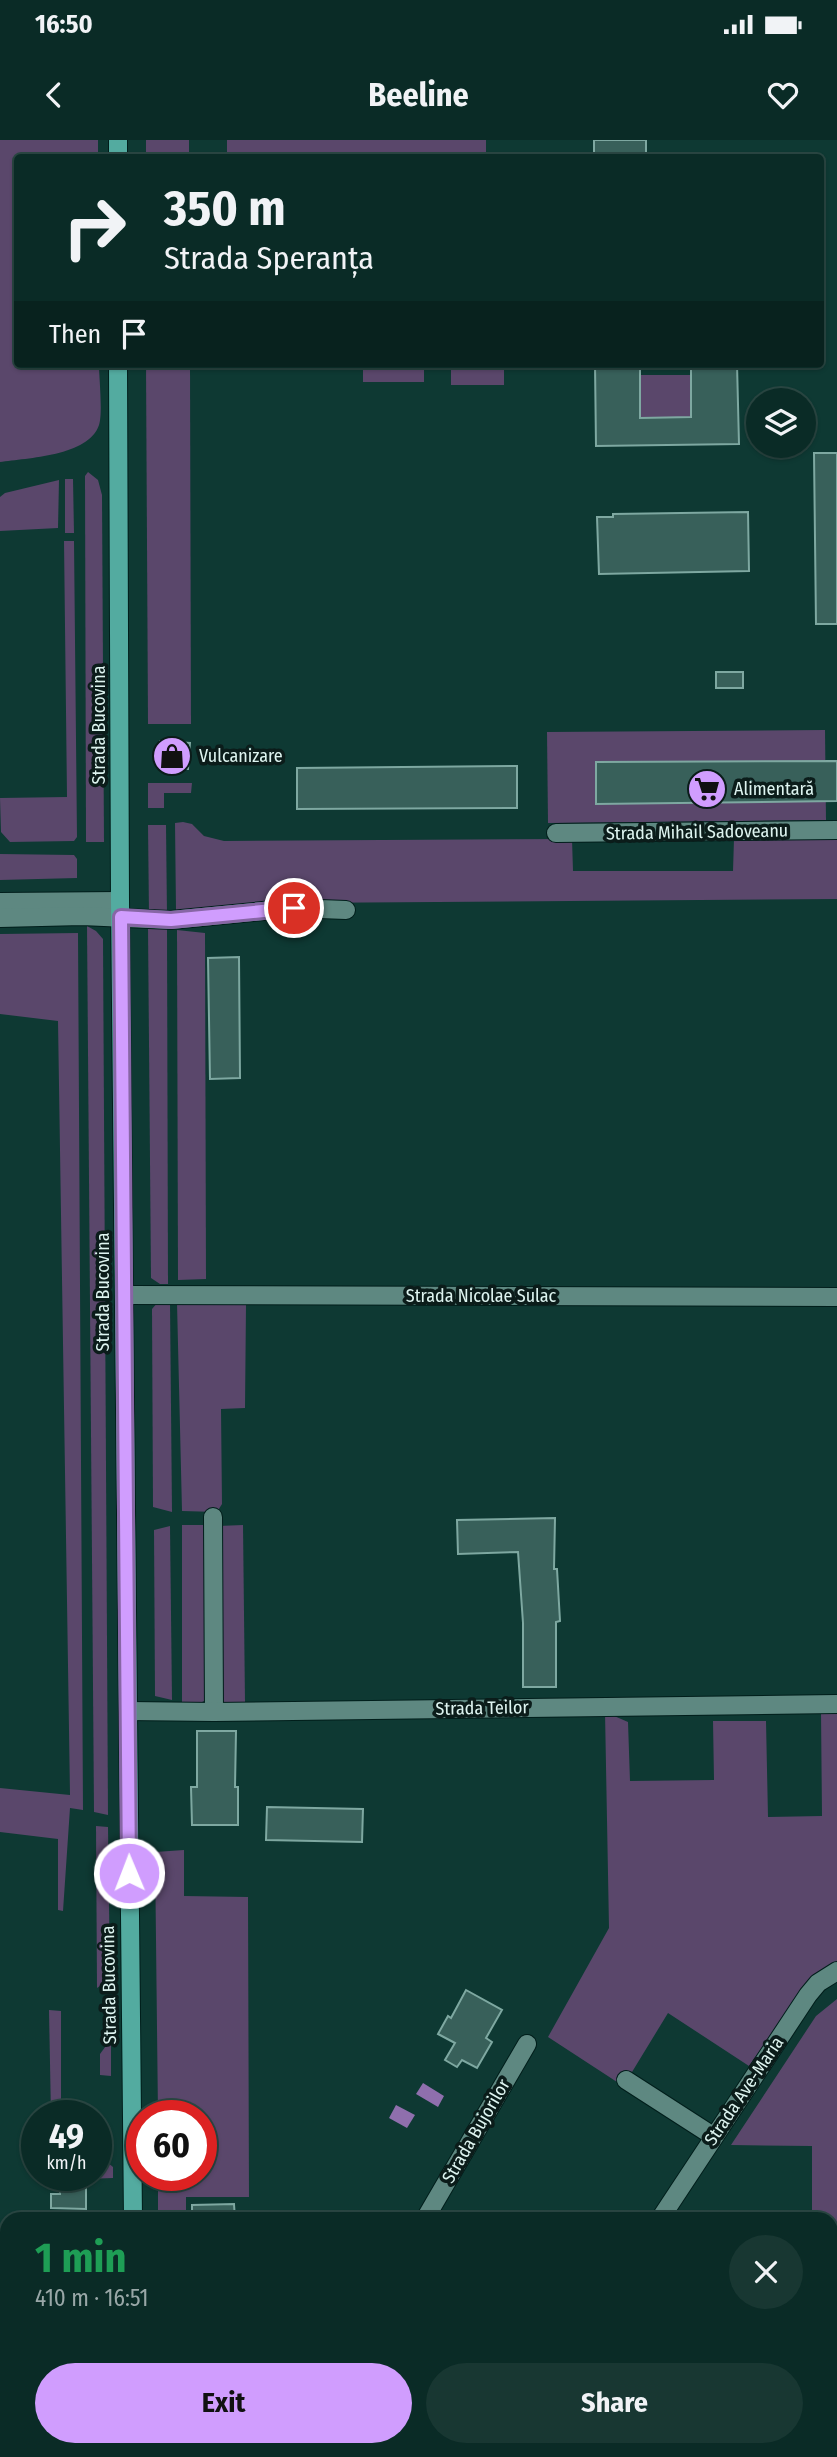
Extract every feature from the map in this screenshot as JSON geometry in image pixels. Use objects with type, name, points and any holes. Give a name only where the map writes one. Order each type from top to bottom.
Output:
[{"type":"main road","name":"Strada Bucovina","points":[[118,368],[120,909],[133,2212]]},
{"type":"street","name":"Strada Mihail Sadoveanu","points":[[556,833],[837,830]]},
{"type":"street","points":[[0,902],[120,909],[171,920],[294,908],[346,910]]},
{"type":"street","points":[[0,918],[120,909]]},
{"type":"street","name":"Strada Nicolae Sulac","points":[[124,1295],[837,1297]]},
{"type":"street","points":[[213,1517],[214,1712]]},
{"type":"street","name":"Strada Teilor","points":[[128,1711],[837,1704]]},
{"type":"street","name":"Strada Ave-Maria","points":[[664,2212],[808,1995],[818,1983],[837,1971]]},
{"type":"street","name":"Strada Bujorilor","points":[[429,2212],[527,2044]]},
{"type":"street","points":[[626,2080],[713,2136]]},
{"type":"shaded area","points":[[0,140],[98,140],[98,154],[14,154],[14,368],[99,368],[99,425],[93,435],[70,449],[41,457],[0,462]]},
{"type":"shaded area","points":[[146,140],[189,140],[189,154],[146,154]]},
{"type":"shaded area","points":[[227,140],[486,140],[486,154],[227,154]]},
{"type":"shaded area","points":[[146,368],[190,368],[191,724],[148,724]]},
{"type":"shaded area","points":[[363,368],[424,368],[424,382],[363,382]]},
{"type":"shaded area","points":[[451,368],[504,368],[504,385],[451,385]]},
{"type":"shaded area","points":[[640,375],[691,375],[691,417],[640,418]]},
{"type":"shaded area","points":[[88,472],[98,480],[102,495],[104,842],[86,842],[85,476]]},
{"type":"shaded area","points":[[65,479],[73,479],[74,533],[65,533]]},
{"type":"shaded area","points":[[59,480],[58,528],[0,531],[0,497],[5,493]]},
{"type":"shaded area","points":[[64,541],[74,541],[77,837],[74,841],[10,842],[1,832],[0,798],[67,797]]},
{"type":"shaded area","points":[[825,730],[826,820],[548,823],[547,732]]},
{"type":"shaded area","points":[[148,783],[192,783],[191,793],[164,793],[164,808],[148,808]]},
{"type":"shaded area","points":[[175,823],[192,824],[204,836],[224,841],[572,839],[573,871],[733,871],[734,839],[837,838],[837,899],[291,903],[176,911]]},
{"type":"shaded area","points":[[148,825],[166,825],[167,915],[149,916]]},
{"type":"shaded area","points":[[0,854],[74,855],[77,859],[77,878],[0,880]]},
{"type":"shaded area","points":[[87,926],[103,939],[108,1815],[94,1812]]},
{"type":"shaded area","points":[[167,926],[168,1284],[160,1284],[151,1278],[148,927]]},
{"type":"shaded area","points":[[177,930],[205,933],[206,1279],[178,1280]]},
{"type":"shaded area","points":[[78,933],[83,1810],[70,1808],[63,1911],[58,1910],[58,1839],[0,1832],[0,1788],[70,1795],[58,1021],[0,1014],[0,934]]},
{"type":"shaded area","points":[[158,1302],[170,1302],[172,1512],[153,1507],[152,1309]]},
{"type":"shaded area","points":[[229,1302],[246,1305],[245,1408],[221,1409],[222,1504],[217,1512],[182,1511],[177,1303]]},
{"type":"shaded area","points":[[182,1525],[206,1525],[206,1700],[202,1702],[182,1702]]},
{"type":"shaded area","points":[[243,1525],[245,1702],[220,1702],[218,1526]]},
{"type":"shaded area","points":[[170,1526],[172,1700],[155,1696],[154,1530]]},
{"type":"shaded area","points":[[605,1712],[628,1722],[630,1781],[714,1780],[713,1721],[766,1721],[768,1817],[822,1816],[821,1712],[837,1712],[837,1962],[811,1977],[749,2066],[668,2013],[632,2072],[617,2082],[548,2037],[609,1928]]},
{"type":"shaded area","points":[[96,1826],[108,1827],[110,1979],[97,1988]]},
{"type":"shaded area","points":[[184,1850],[184,1896],[248,1897],[249,2197],[186,2197],[186,2212],[158,2212],[158,2191],[217,2191],[217,2100],[158,2100],[155,1852]]},
{"type":"shaded area","points":[[837,1999],[837,2212],[812,2212],[812,2146],[731,2145],[816,2016]]},
{"type":"shaded area","points":[[49,2010],[61,2011],[61,2100],[51,2100]]},
{"type":"shaded area","points":[[111,2039],[111,2076],[100,2075],[100,2054]]},
{"type":"shaded area","points":[[423,2083],[444,2096],[438,2107],[416,2094]]},
{"type":"shaded area","points":[[396,2105],[415,2115],[407,2128],[389,2118]]},
{"type":"building","points":[[594,140],[646,140],[646,154],[594,154]]},
{"type":"building","points":[[595,368],[640,368],[640,418],[691,417],[691,368],[737,368],[739,444],[596,446]]},
{"type":"building","points":[[816,453],[837,453],[837,624],[816,624],[814,458]]},
{"type":"building","points":[[748,512],[749,571],[599,574],[597,517],[613,517],[613,514]]},
{"type":"building","points":[[716,672],[743,672],[743,688],[716,688]]},
{"type":"building","points":[[160,741],[190,743],[188,769],[158,767]]},
{"type":"building","points":[[837,761],[837,801],[596,804],[596,762]]},
{"type":"building","points":[[517,766],[517,808],[297,809],[297,768]]},
{"type":"building","points":[[239,957],[240,1078],[210,1079],[208,958]]},
{"type":"building","points":[[555,1518],[554,1569],[557,1569],[560,1621],[556,1622],[556,1687],[523,1687],[523,1623],[518,1552],[458,1554],[457,1520]]},
{"type":"building","points":[[197,1731],[236,1731],[235,1787],[238,1787],[238,1825],[192,1825],[191,1787],[197,1787]]},
{"type":"building","points":[[267,1807],[363,1809],[362,1842],[266,1840]]},
{"type":"building","points":[[466,1990],[502,2010],[486,2038],[492,2042],[477,2068],[462,2060],[457,2067],[445,2060],[455,2043],[438,2034],[448,2016],[451,2018]]},
{"type":"building","points":[[60,2191],[86,2191],[86,2209],[51,2208],[51,2194],[60,2194]]},
{"type":"building","points":[[234,2204],[235,2212],[192,2212],[192,2205]]},
{"type":"place","name":"Vulcanizare","points":[[172,756]]},
{"type":"place","name":"Alimentară","points":[[707,789]]},
{"type":"route","points":[[129,1873],[121,917],[171,920],[294,908]]}]
